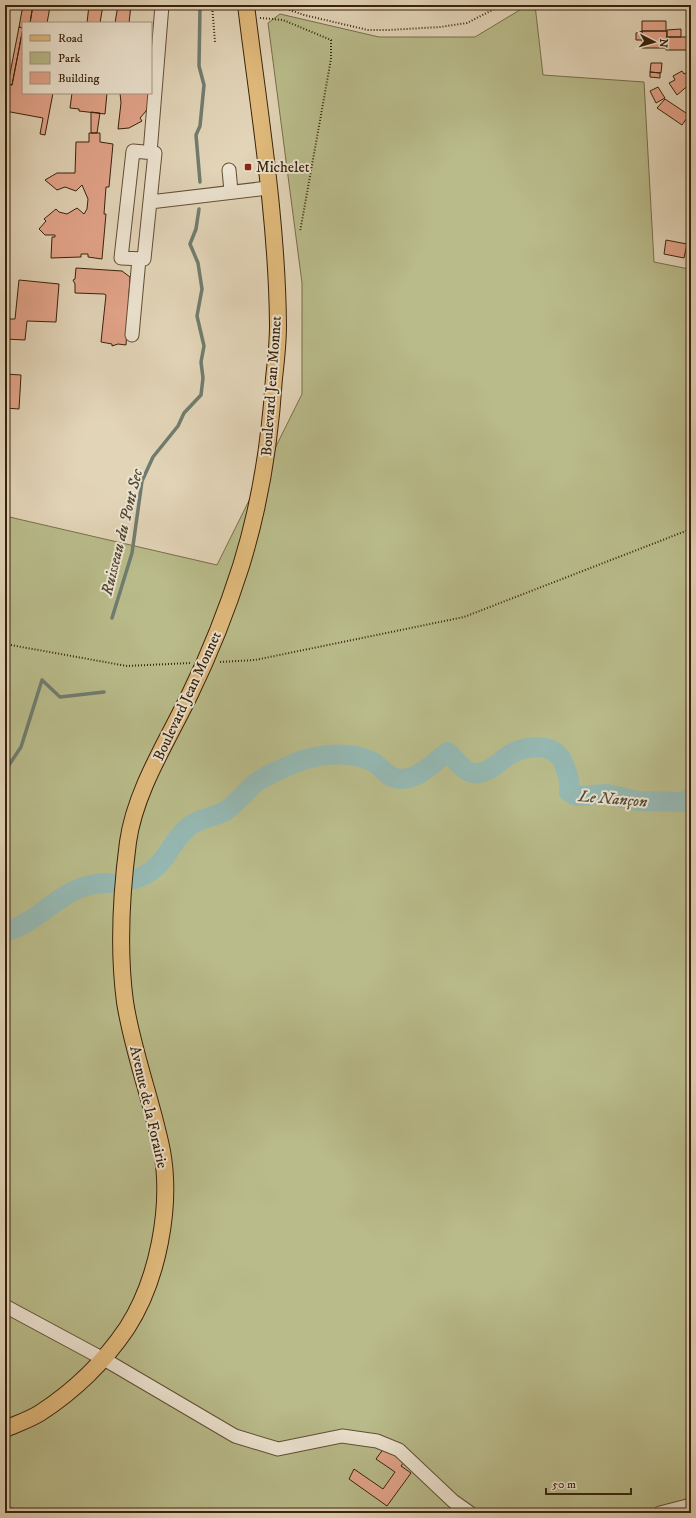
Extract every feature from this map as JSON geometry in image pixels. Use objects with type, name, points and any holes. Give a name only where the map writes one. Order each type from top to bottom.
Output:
[{"type":"main road","name":"Boulevard Jean Monnet","points":[[123,887],[129,836],[141,797],[205,662],[240,569],[255,518],[272,423],[278,329],[276,276],[268,188],[246,11]]},
{"type":"main road","name":"Avenue de la Forairie","points":[[5,1429],[36,1415],[65,1395],[103,1359],[128,1326],[144,1293],[155,1263],[164,1209],[165,1187],[162,1152],[141,1075],[126,1005],[122,967],[120,922],[123,887]]},
{"type":"street","points":[[150,153],[162,5]]},
{"type":"street","points":[[132,151],[155,153],[150,202],[144,259],[121,258],[132,151]]},
{"type":"street","points":[[229,170],[231,192]]},
{"type":"street","points":[[150,202],[268,188]]},
{"type":"street","points":[[132,335],[140,259]]},
{"type":"street","points":[[5,1306],[103,1359],[235,1436],[278,1449],[342,1436],[377,1441],[399,1450],[453,1501],[470,1513]]},
{"type":"street","points":[[660,1513],[691,1505]]},
{"type":"path","points":[[212,5],[215,42]]},
{"type":"path","points":[[275,5],[304,15],[368,30],[440,27],[467,23],[502,5]]},
{"type":"path","points":[[246,11],[283,20],[331,40],[331,59],[300,232]]},
{"type":"path","points":[[5,644],[127,666],[255,660],[464,617],[691,529]]},
{"type":"green space","points":[[528,5],[535,5],[543,75],[644,82],[654,262],[689,269],[691,229],[691,1513],[29,1513],[5,1506],[5,516],[217,565],[302,394],[302,283],[268,23],[280,14],[379,37],[475,37]]},
{"type":"building","points":[[23,5],[33,5],[30,22],[22,22],[22,28],[19,27]]},
{"type":"building","points":[[33,5],[50,7],[47,22],[30,22]]},
{"type":"building","points":[[89,5],[103,5],[100,22],[87,22]]},
{"type":"building","points":[[118,5],[131,5],[129,22],[115,22]]},
{"type":"building","points":[[642,21],[666,21],[666,31],[642,31]]},
{"type":"building","points":[[19,27],[22,28],[22,33],[12,85],[8,84]]},
{"type":"building","points":[[681,29],[681,37],[667,37],[667,30]]},
{"type":"building","points":[[642,31],[642,40],[636,40],[636,33]]},
{"type":"building","points":[[642,31],[667,31],[666,48],[642,48]]},
{"type":"building","points":[[22,33],[22,94],[53,94],[45,135],[40,134],[43,118],[5,111],[8,84],[12,85]]},
{"type":"building","points":[[667,37],[689,37],[688,50],[666,50]]},
{"type":"building","points":[[651,63],[662,63],[661,73],[650,72]]},
{"type":"building","points":[[691,70],[691,83],[677,95],[669,83],[675,80],[673,76],[682,71],[684,74]]},
{"type":"building","points":[[650,72],[660,73],[660,78],[650,77]]},
{"type":"building","points":[[658,87],[665,98],[656,103],[650,91]]},
{"type":"building","points":[[72,94],[107,94],[105,114],[79,111],[79,109],[70,108]]},
{"type":"building","points":[[120,94],[150,94],[146,111],[140,118],[142,121],[129,128],[118,129],[121,103]]},
{"type":"building","points":[[665,99],[689,115],[682,125],[657,108]]},
{"type":"building","points":[[91,112],[100,113],[97,133],[91,133]]},
{"type":"building","points":[[89,133],[100,133],[100,142],[113,144],[109,187],[106,187],[104,214],[106,214],[102,259],[88,257],[88,254],[81,254],[81,257],[51,258],[52,237],[55,237],[55,235],[45,235],[39,229],[46,221],[44,219],[56,209],[59,212],[67,214],[77,208],[84,214],[87,209],[88,199],[82,185],[76,191],[65,187],[57,190],[45,180],[57,173],[75,173],[76,142],[89,142]]},
{"type":"building","points":[[666,240],[687,244],[684,258],[664,254]]},
{"type":"building","points":[[76,268],[122,271],[130,277],[126,345],[118,344],[112,346],[112,344],[101,342],[106,295],[75,293],[75,284],[73,280],[75,279]]},
{"type":"building","points":[[19,280],[59,284],[56,322],[27,321],[25,340],[5,339],[5,319],[15,319]]},
{"type":"building","points":[[5,374],[21,375],[19,409],[5,408]]},
{"type":"building","points":[[384,1448],[404,1462],[401,1466],[411,1473],[387,1506],[349,1479],[354,1469],[383,1489],[395,1472],[376,1459]]},
{"type":"waterway","name":"Ruisseau du Pont Sec","points":[[200,7],[199,66],[204,85],[200,126],[196,135],[200,182]]},
{"type":"waterway","name":"Ruisseau du Pont Sec","points":[[112,618],[132,553],[142,481],[153,457],[178,426],[184,413],[201,395],[203,378],[201,362],[204,346],[197,316],[202,289],[198,263],[190,244],[196,229],[199,209]]},
{"type":"waterway","name":"Ruisseau du Pont Sec","points":[[5,771],[21,747],[42,680],[60,697],[104,692]]},
{"type":"waterway","name":"Le Nançon","points":[[134,879],[153,870],[187,828],[196,822],[225,811],[259,780],[300,761],[326,755],[352,755],[361,757],[374,763],[390,776],[401,779],[419,774],[448,752],[466,770],[479,773],[488,770],[509,755],[523,749],[539,747],[553,751],[559,756],[563,762],[568,777],[569,792],[576,796],[607,794],[638,801],[684,802],[691,797]]},
{"type":"waterway","name":"Le Nançon","points":[[5,932],[32,919],[55,902],[79,888],[93,884],[110,883]]},
{"type":"place","name":"Michelet","points":[[248,167]]}]
